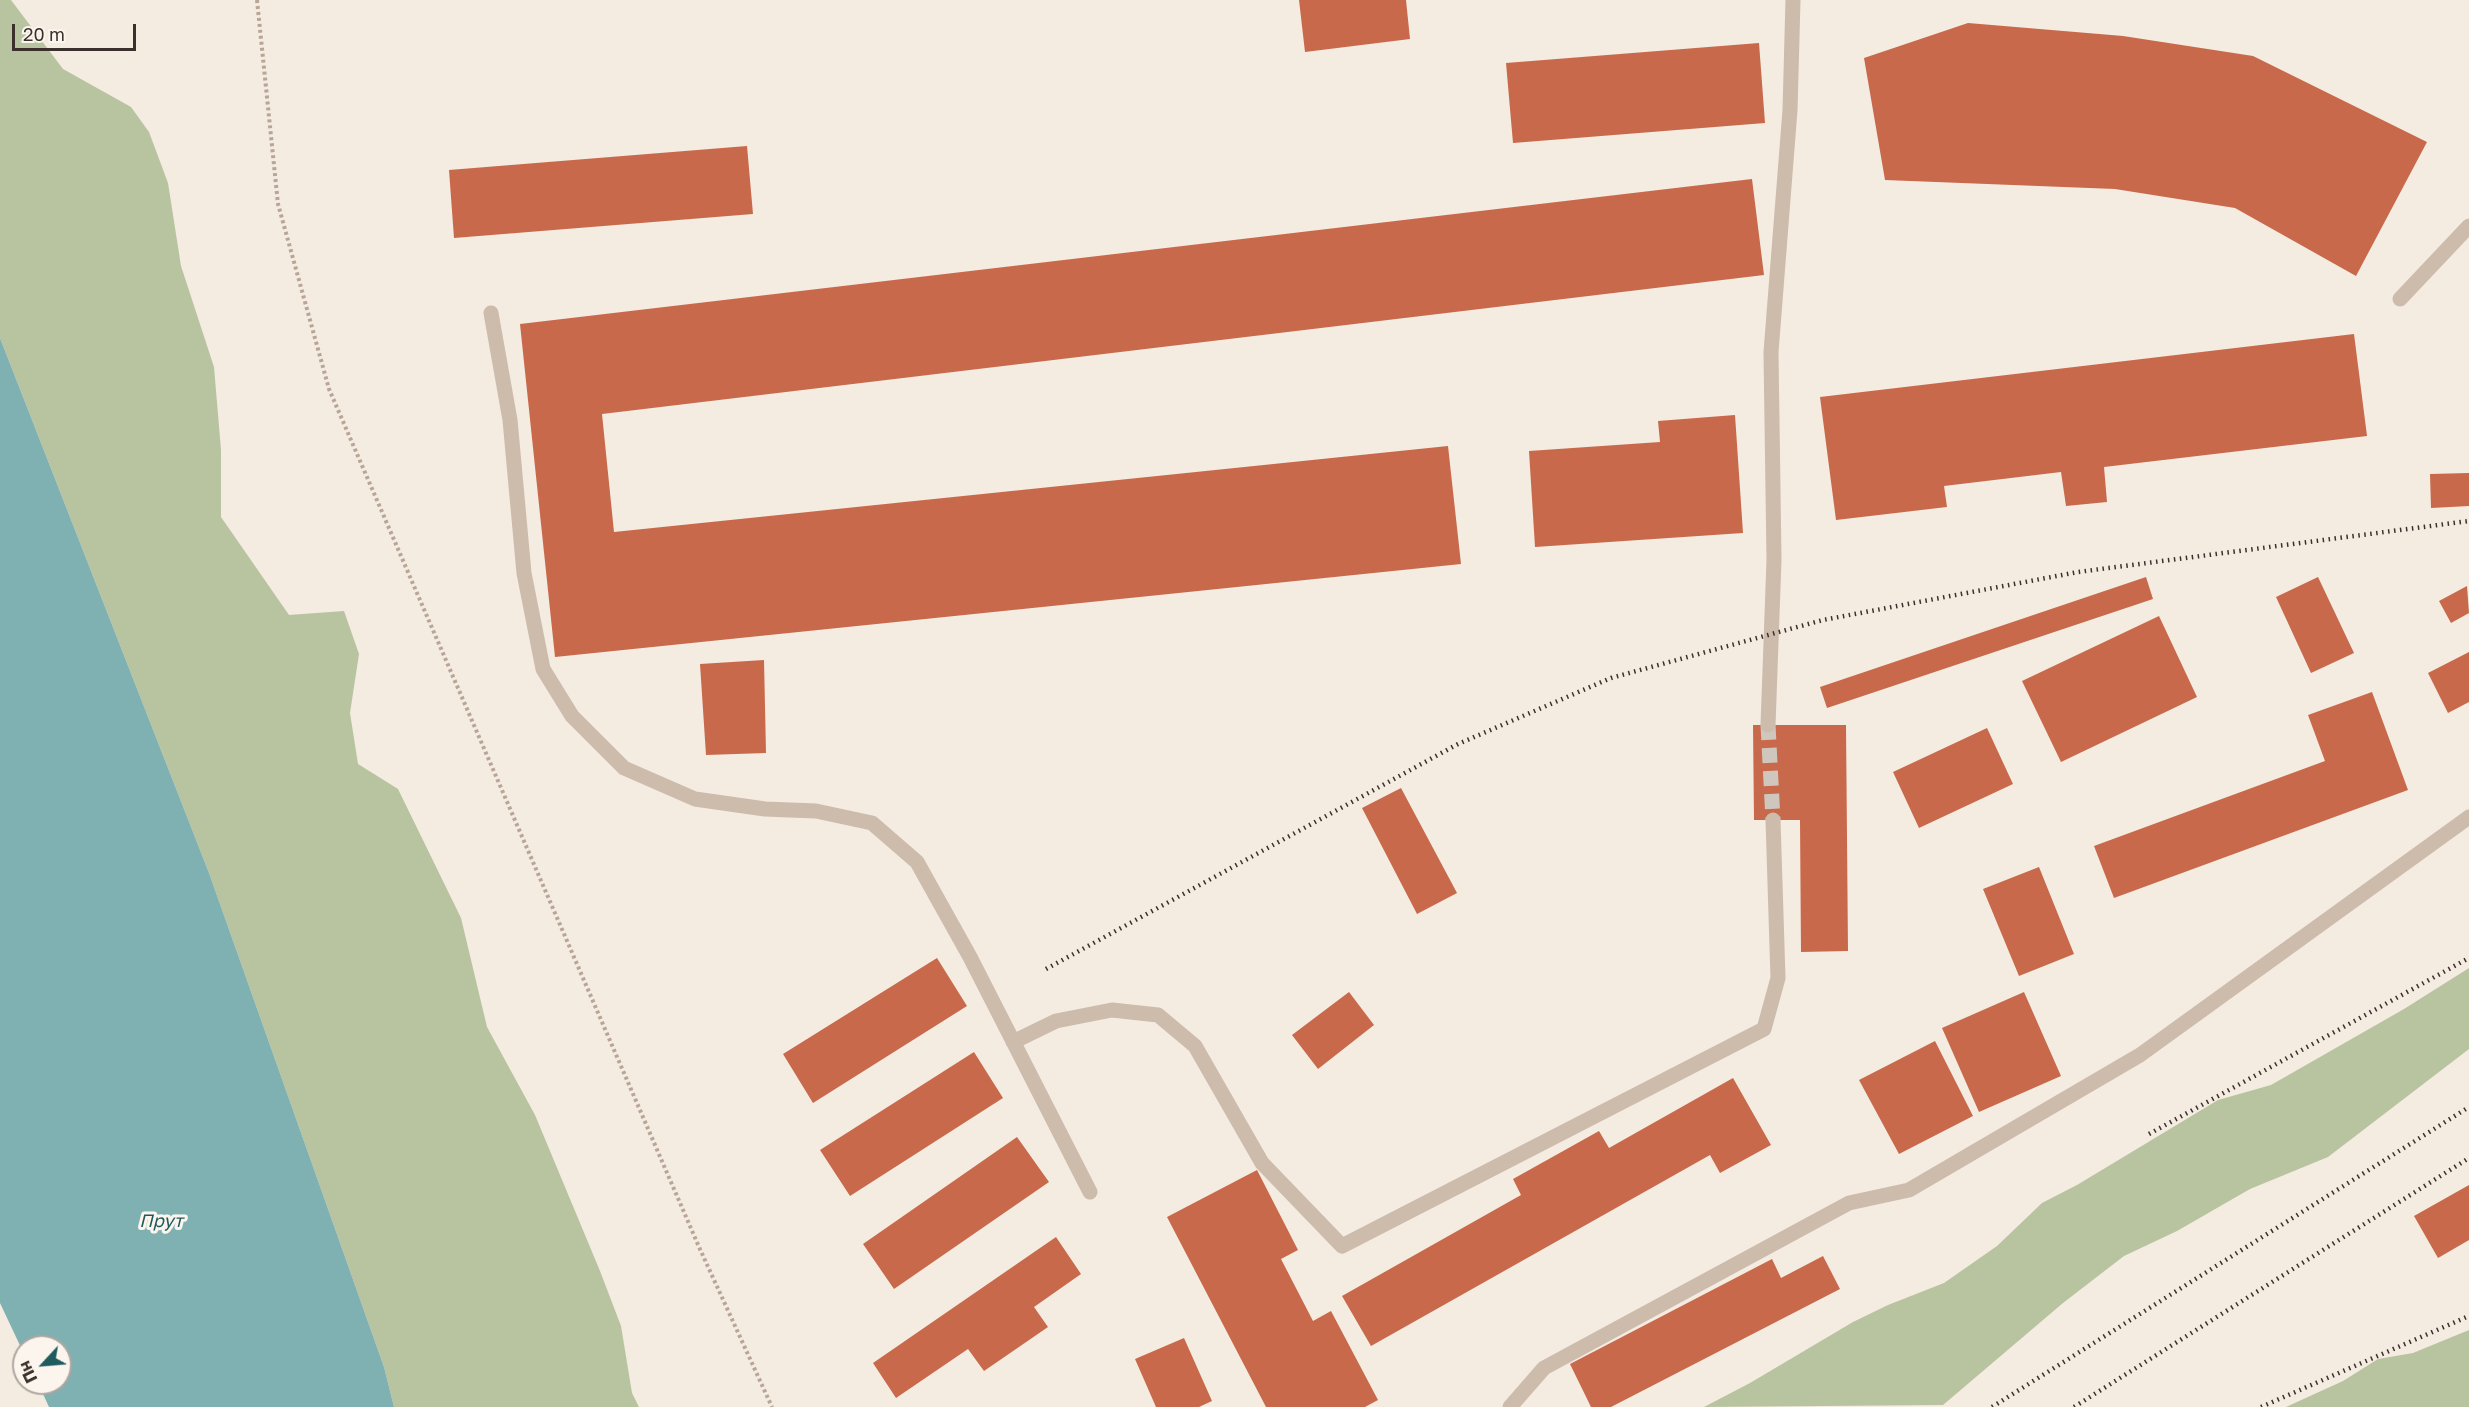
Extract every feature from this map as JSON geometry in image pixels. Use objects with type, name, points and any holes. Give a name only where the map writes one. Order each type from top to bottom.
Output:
[{"type":"lane","points":[[1768,725],[1774,560],[1770,352],[1790,110],[1793,0]]},
{"type":"lane","points":[[2400,299],[2469,226]]},
{"type":"lane","points":[[491,313],[510,420],[524,573],[543,669],[572,716],[624,768],[695,799],[765,809],[816,812],[872,823],[917,862],[970,957],[1090,1192]]},
{"type":"lane","points":[[1510,1407],[1544,1368],[1849,1203],[1909,1190],[2140,1055],[2469,816]]},
{"type":"lane","points":[[1013,1042],[1056,1021],[1112,1010],[1158,1015],[1195,1046],[1262,1163],[1341,1246],[1764,1029],[1778,978],[1773,820]]},
{"type":"path","points":[[257,0],[278,204],[329,389],[699,1247],[772,1407]]},
{"type":"green space","points":[[0,0],[11,0],[63,69],[131,107],[149,132],[168,183],[181,266],[214,367],[221,450],[221,517],[289,615],[344,611],[359,654],[350,713],[358,764],[398,789],[461,918],[487,1027],[535,1115],[600,1271],[621,1326],[632,1393],[639,1407],[394,1407],[384,1367],[209,873],[0,338]]},
{"type":"green space","points":[[2469,968],[2469,1049],[2328,1157],[2250,1189],[2177,1231],[2124,1256],[2063,1303],[1943,1405],[1704,1407],[1750,1383],[1853,1322],[1888,1305],[1944,1283],[1997,1246],[2042,1203],[2077,1185],[2218,1100],[2271,1085],[2404,1009]]},
{"type":"green space","points":[[2469,1330],[2469,1407],[2286,1407],[2343,1381],[2378,1359],[2413,1353]]},
{"type":"water","name":"Прут","points":[[0,338],[209,873],[384,1367],[394,1407],[49,1407],[44,1395],[72,1395],[72,1335],[15,1335],[0,1303]]},
{"type":"building","points":[[1299,0],[1406,0],[1410,39],[1305,52]]},
{"type":"building","points":[[1968,23],[2123,36],[2253,56],[2427,142],[2356,276],[2235,208],[2115,189],[1885,180],[1864,58]]},
{"type":"building","points":[[1759,43],[1765,123],[1513,143],[1506,63]]},
{"type":"building","points":[[747,146],[753,214],[454,238],[449,170]]},
{"type":"building","points":[[1752,179],[1764,275],[602,414],[614,532],[1448,446],[1461,564],[555,657],[520,324]]},
{"type":"building","points":[[2354,334],[2367,436],[2104,467],[2107,502],[2066,506],[2061,472],[1944,486],[1947,507],[1836,520],[1820,397]]},
{"type":"building","points":[[1735,415],[1743,533],[1535,547],[1529,451],[1660,442],[1658,421]]},
{"type":"building","points":[[2469,473],[2469,506],[2431,508],[2430,474]]},
{"type":"building","points":[[2146,577],[2153,599],[1827,708],[1820,687]]},
{"type":"building","points":[[2318,577],[2354,653],[2311,673],[2276,597]]},
{"type":"building","points":[[2467,586],[2469,613],[2451,623],[2439,601]]},
{"type":"building","points":[[2159,616],[2197,697],[2061,762],[2022,681]]},
{"type":"building","points":[[2469,652],[2469,702],[2448,713],[2428,673]]},
{"type":"building","points":[[764,660],[766,753],[706,755],[700,664]]},
{"type":"building","points":[[2372,692],[2408,790],[2114,898],[2094,846],[2325,761],[2308,715]]},
{"type":"building","points":[[1753,725],[1846,725],[1848,951],[1801,952],[1800,820],[1754,820]]},
{"type":"building","points":[[1987,728],[2013,784],[1919,828],[1893,772]]},
{"type":"building","points":[[1401,788],[1457,893],[1417,914],[1362,808]]},
{"type":"building","points":[[2039,867],[2074,954],[2019,976],[1983,889]]},
{"type":"building","points":[[937,958],[967,1006],[813,1103],[783,1054]]},
{"type":"building","points":[[1349,992],[1374,1025],[1318,1069],[1292,1035]]},
{"type":"building","points":[[2024,992],[2061,1076],[1979,1112],[1942,1028]]},
{"type":"building","points":[[1935,1041],[1973,1116],[1899,1154],[1859,1080]]},
{"type":"building","points":[[974,1052],[1003,1098],[850,1196],[820,1150]]},
{"type":"building","points":[[1733,1078],[1771,1145],[1720,1173],[1710,1155],[1371,1346],[1342,1296],[1521,1195],[1513,1179],[1599,1131],[1609,1148]]},
{"type":"building","points":[[1017,1137],[1049,1182],[894,1289],[863,1244]]},
{"type":"building","points":[[1257,1170],[1298,1250],[1281,1259],[1313,1321],[1331,1311],[1378,1400],[1365,1407],[1266,1407],[1167,1217]]},
{"type":"building","points":[[2469,1185],[2469,1240],[2438,1258],[2414,1216]]},
{"type":"building","points":[[1056,1237],[1081,1274],[1034,1307],[1048,1327],[984,1371],[968,1349],[896,1398],[873,1363]]},
{"type":"building","points":[[1823,1256],[1840,1289],[1611,1407],[1591,1407],[1570,1364],[1772,1259],[1781,1278]]},
{"type":"building","points":[[1184,1338],[1212,1401],[1199,1407],[1156,1407],[1135,1359]]},
{"type":"tunnel","points":[[1768,725],[1773,820]]},
{"type":"railway","points":[[1046,969],[1458,744],[1611,678],[1823,620],[2078,572],[2469,521]]},
{"type":"railway","points":[[2149,1134],[2469,958]]},
{"type":"railway","points":[[1992,1407],[2469,1107]]},
{"type":"railway","points":[[2074,1407],[2469,1158]]},
{"type":"railway","points":[[2261,1407],[2469,1316]]}]
